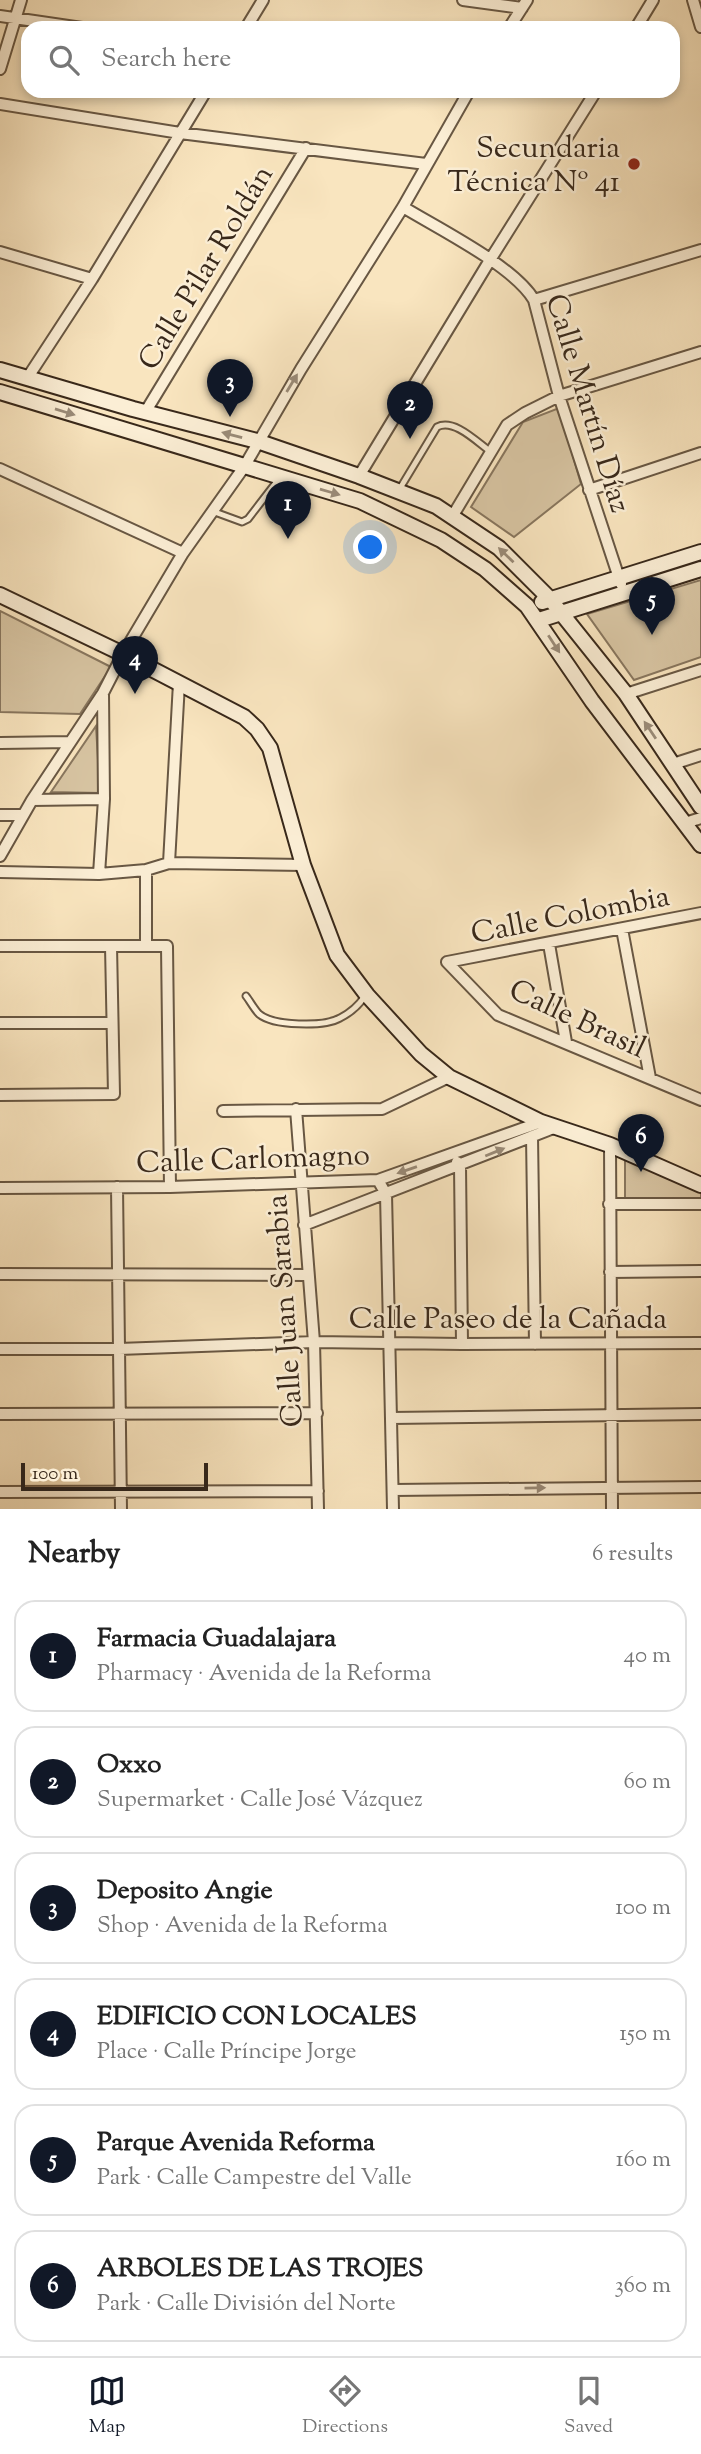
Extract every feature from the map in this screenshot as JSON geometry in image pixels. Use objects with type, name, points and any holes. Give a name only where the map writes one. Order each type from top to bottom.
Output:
[{"type":"main road","points":[[0,370],[257,441],[436,506],[499,548],[550,599],[626,694],[701,807]]},
{"type":"main road","points":[[0,392],[360,501],[441,540],[485,569],[539,620],[592,701],[701,845]]},
{"type":"main road","points":[[527,606],[701,552]]},
{"type":"main road","points":[[539,620],[701,569]]},
{"type":"main road","points":[[0,594],[244,717],[257,729],[270,748],[303,865],[337,956],[367,995],[421,1054],[449,1077],[541,1122],[610,1145],[701,1185]]},
{"type":"street","points":[[0,69],[21,0]]},
{"type":"street","points":[[250,21],[263,0]]},
{"type":"street","points":[[463,0],[525,4],[514,21]]},
{"type":"street","points":[[640,21],[653,0]]},
{"type":"street","points":[[693,0],[701,27]]},
{"type":"street","points":[[0,16],[36,21]]},
{"type":"street","points":[[28,377],[92,279],[202,98]]},
{"type":"street","points":[[0,856],[32,800],[103,694],[123,654],[183,553],[244,467],[257,441],[403,207],[465,98]]},
{"type":"street","points":[[359,476],[592,98]]},
{"type":"street","points":[[0,104],[180,133],[426,164]]},
{"type":"street","name":"Calle Pilar Roldán","points":[[146,411],[306,148]]},
{"type":"street","name":"Calle Martín Díaz","points":[[403,207],[490,260],[527,288],[534,300],[559,396],[624,593]]},
{"type":"street","points":[[534,300],[701,250]]},
{"type":"street","points":[[0,252],[92,279]]},
{"type":"street","points":[[452,517],[507,425],[525,413],[559,396],[701,352]]},
{"type":"street","points":[[589,490],[701,453]]},
{"type":"street","points":[[0,468],[183,553]]},
{"type":"street","points":[[626,694],[701,670]]},
{"type":"street","points":[[169,863],[179,684]]},
{"type":"street","points":[[99,874],[104,799],[103,694]]},
{"type":"street","points":[[0,743],[70,743]]},
{"type":"street","points":[[673,764],[701,755]]},
{"type":"street","points":[[32,800],[104,799]]},
{"type":"street","points":[[0,815],[23,815]]},
{"type":"street","points":[[685,823],[701,818]]},
{"type":"street","points":[[0,872],[99,874],[146,870],[169,863],[303,865]]},
{"type":"street","points":[[146,870],[146,945]]},
{"type":"street","points":[[700,913],[701,926]]},
{"type":"street","name":"Calle Colombia","points":[[447,962],[700,913]]},
{"type":"street","points":[[622,929],[650,1078]]},
{"type":"street","points":[[549,944],[566,1042]]},
{"type":"street","points":[[0,946],[167,946],[170,1187]]},
{"type":"street","points":[[0,1095],[114,1094],[111,946]]},
{"type":"street","name":"Calle Brasil","points":[[447,962],[498,1015],[701,1100]]},
{"type":"street","points":[[0,1023],[112,1023]]},
{"type":"street","points":[[223,1111],[382,1109],[449,1077]]},
{"type":"street","name":"Calle Juan Sarabia","points":[[296,1109],[314,1342],[318,1509]]},
{"type":"street","name":"Calle Carlomagno","points":[[0,1188],[170,1187],[378,1180],[541,1122]]},
{"type":"street","name":"Calle Carlomagno","points":[[304,1225],[556,1127]]},
{"type":"street","points":[[532,1136],[536,1344]]},
{"type":"street","points":[[610,1145],[612,1509]]},
{"type":"street","points":[[451,1154],[460,1166],[461,1344]]},
{"type":"street","points":[[378,1180],[386,1194],[393,1509]]},
{"type":"street","points":[[117,1187],[121,1509]]},
{"type":"street","points":[[609,1204],[701,1204]]},
{"type":"street","points":[[610,1272],[701,1271]]},
{"type":"street","points":[[0,1274],[309,1275]]},
{"type":"street","name":"Calle Paseo de la Cañada","points":[[0,1349],[119,1349],[314,1342],[701,1343]]},
{"type":"street","points":[[0,1414],[317,1413]]},
{"type":"street","points":[[391,1418],[701,1414]]},
{"type":"street","points":[[393,1490],[701,1487]]},
{"type":"street","points":[[0,1492],[318,1491]]},
{"type":"lane","points":[[398,492],[437,427],[443,424],[451,425],[491,452]]},
{"type":"lane","points":[[212,511],[242,522],[248,519],[280,478]]},
{"type":"lane","points":[[246,996],[258,1013],[270,1020],[312,1023],[339,1019],[359,1005],[367,995]]},
{"type":"shaded area","points":[[559,408],[581,484],[514,537],[471,507],[523,422]]},
{"type":"shaded area","points":[[701,580],[701,657],[634,680],[587,614]]},
{"type":"shaded area","points":[[0,611],[111,667],[80,714],[0,712]]},
{"type":"shaded area","points":[[96,726],[100,793],[51,792]]},
{"type":"shaded area","points":[[625,1158],[701,1190],[701,1201],[625,1198]]},
{"type":"place","name":"Secundaria Técnica Nº 41","points":[[634,164]]},
{"type":"place","name":"Deposito Angie","points":[[230,417]]},
{"type":"place","name":"Oxxo","points":[[410,439]]},
{"type":"place","name":"Farmacia Guadalajara","points":[[288,539]]},
{"type":"place","name":"Parque Avenida Reforma","points":[[652,635]]},
{"type":"place","name":"EDIFICIO CON LOCALES","points":[[135,694]]},
{"type":"place","name":"ARBOLES DE LAS TROJES","points":[[641,1172]]}]
